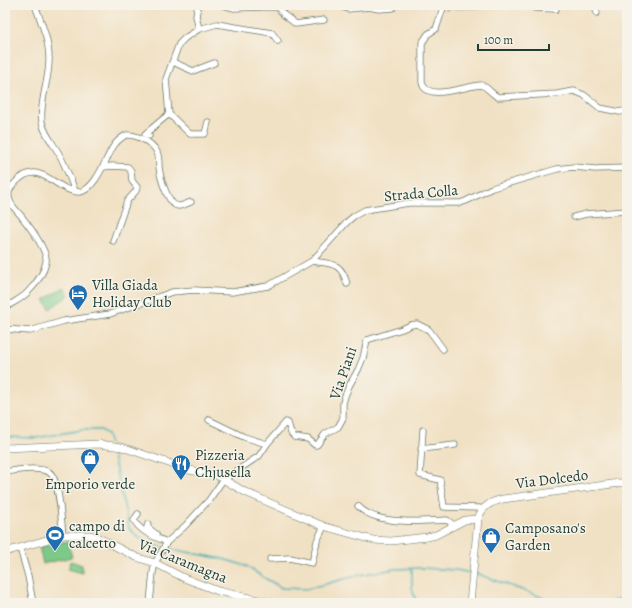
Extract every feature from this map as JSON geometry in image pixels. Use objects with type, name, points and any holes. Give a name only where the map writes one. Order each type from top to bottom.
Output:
[{"type":"main road","points":[[5,448],[106,444],[118,446],[189,470],[216,475],[245,492],[324,526],[366,539],[391,541],[411,540],[436,535],[465,520],[478,519]]},
{"type":"main road","name":"Via Dolcedo","points":[[483,509],[493,501],[503,499],[627,482]]},
{"type":"main road","points":[[470,603],[478,519],[480,512],[483,509]]},
{"type":"main road","name":"Via Caramagna","points":[[5,552],[63,535],[87,535],[97,537],[136,557],[155,563],[184,578],[218,591],[272,603]]},
{"type":"street","points":[[35,5],[42,23],[50,59],[43,103],[43,126],[60,157],[75,191]]},
{"type":"street","points":[[198,5],[196,16],[199,29]]},
{"type":"street","points":[[223,5],[234,8],[319,5]]},
{"type":"street","points":[[336,5],[348,9],[369,7],[379,9],[393,8]]},
{"type":"street","points":[[444,5],[436,29],[428,34],[422,43],[422,82],[423,87],[426,90],[443,92],[481,85],[498,97],[552,94],[574,91],[584,95],[600,108],[620,112],[627,110]]},
{"type":"street","points":[[529,5],[530,7],[534,8],[556,8]]},
{"type":"street","points":[[595,5],[596,13]]},
{"type":"street","points":[[277,6],[284,15],[296,24],[324,20]]},
{"type":"street","points":[[208,122],[205,134],[190,134],[169,114],[166,79],[179,44],[199,29],[217,24],[272,33],[278,41]]},
{"type":"street","points":[[173,62],[193,71],[214,63]]},
{"type":"street","points":[[149,136],[145,134],[169,114]]},
{"type":"street","points":[[5,308],[27,294],[40,276],[46,261],[45,254],[35,236],[8,197],[12,188],[27,174],[41,174],[50,178],[62,188],[79,192],[90,186],[113,146],[126,134],[133,134],[154,147],[158,152],[159,169],[171,201],[179,206],[191,202]]},
{"type":"street","points":[[102,167],[128,167],[131,171],[132,181],[137,187],[127,201],[113,242]]},
{"type":"street","name":"Strada Colla","points":[[5,329],[30,331],[64,321],[110,314],[172,292],[194,290],[232,292],[273,284],[312,262],[348,221],[365,210],[409,203],[466,201],[492,188],[557,169],[574,167],[595,169],[627,168]]},
{"type":"street","points":[[574,217],[586,214],[627,211]]},
{"type":"street","points":[[312,262],[328,264],[340,268],[344,272],[347,284]]},
{"type":"street","name":"Via Piani","points":[[155,563],[168,541],[206,504],[223,480],[259,456],[286,422],[288,423],[291,434],[294,437],[308,439],[316,445],[325,434],[338,427],[343,418],[343,403],[345,396],[363,358],[367,340],[417,324],[429,330],[443,349]]},
{"type":"street","points":[[209,420],[244,437],[268,444]]},
{"type":"street","points":[[423,430],[420,475],[440,480],[444,507],[483,509]]},
{"type":"street","points":[[422,449],[455,445]]},
{"type":"street","points":[[5,472],[36,469],[44,470],[50,473],[56,484],[63,535]]},
{"type":"street","points":[[358,506],[365,512],[387,519],[447,520],[454,525]]},
{"type":"street","points":[[138,514],[134,520],[136,525],[141,530],[168,541]]},
{"type":"street","points":[[148,524],[147,526],[154,533],[168,541]]},
{"type":"street","points":[[270,559],[290,558],[312,563],[317,541],[324,526]]},
{"type":"street","points":[[20,548],[28,576],[33,603]]},
{"type":"street","points":[[150,603],[155,563]]},
{"type":"green space","points":[[450,5],[526,5],[527,7],[451,8],[445,10]]},
{"type":"green space","points":[[64,287],[69,295],[50,309],[44,300]]},
{"type":"green space","name":"campo di calcetto","points":[[68,541],[72,557],[43,564],[39,547]]},
{"type":"green space","points":[[71,561],[82,565],[82,573],[68,569]]},
{"type":"waterway","points":[[5,437],[36,438],[82,430],[101,430],[107,435],[110,444]]},
{"type":"waterway","points":[[111,447],[129,528],[132,532],[144,540],[162,547]]},
{"type":"waterway","points":[[166,548],[223,559],[246,566],[282,588],[307,589],[359,575],[395,569],[422,568],[456,570],[471,573]]},
{"type":"waterway","points":[[412,569],[412,587],[416,603]]},
{"type":"waterway","points":[[475,573],[558,603]]},
{"type":"waterway","points":[[608,603],[627,596]]},
{"type":"place","name":"Villa Giada Holiday Club","points":[[78,311]]},
{"type":"place","name":"Emporio verde","points":[[90,475]]},
{"type":"place","name":"Pizzeria Chjusella","points":[[181,481]]},
{"type":"place","name":"campo di calcetto","points":[[55,552]]},
{"type":"place","name":"Camposano's Garden","points":[[491,554]]}]
